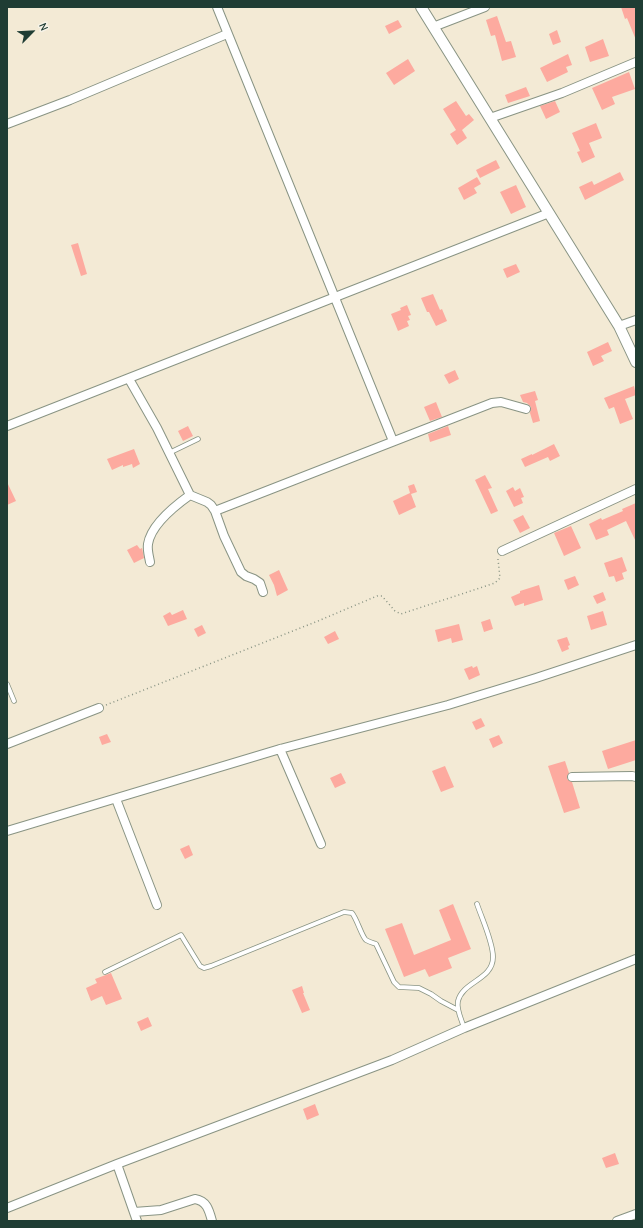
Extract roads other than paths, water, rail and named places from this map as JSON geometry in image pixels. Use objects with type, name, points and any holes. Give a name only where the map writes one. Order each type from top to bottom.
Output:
[{"type":"street","points":[[217,7],[336,297],[393,441]]},
{"type":"street","points":[[421,7],[619,326],[636,362]]},
{"type":"street","points":[[434,27],[485,7]]},
{"type":"street","points":[[7,124],[70,100],[227,34]]},
{"type":"street","points":[[490,118],[562,93],[636,62]]},
{"type":"street","points":[[7,426],[549,213]]},
{"type":"street","points":[[619,326],[636,320]]},
{"type":"street","points":[[129,379],[157,428],[190,495],[211,505],[241,572],[260,583],[263,592]]},
{"type":"street","points":[[215,511],[492,403],[501,402],[526,408]]},
{"type":"street","points":[[502,550],[636,489]]},
{"type":"street","points":[[150,562],[148,543],[152,532],[175,506],[190,495]]},
{"type":"street","points":[[7,831],[280,750],[448,705],[636,645]]},
{"type":"street","points":[[7,744],[99,708]]},
{"type":"street","points":[[280,750],[321,844]]},
{"type":"street","points":[[572,777],[636,777]]},
{"type":"street","points":[[116,799],[157,905]]},
{"type":"street","points":[[7,1208],[117,1164],[385,1063],[464,1028],[636,959]]},
{"type":"street","points":[[117,1164],[137,1221]]},
{"type":"street","points":[[134,1212],[161,1210],[199,1199],[208,1207],[212,1221]]},
{"type":"street","points":[[617,1221],[636,1214]]},
{"type":"lane","points":[[169,453],[198,439]]},
{"type":"lane","points":[[7,684],[14,701]]},
{"type":"lane","points":[[464,1028],[458,1010],[458,1002],[461,994],[486,975],[491,968],[493,958],[492,947],[477,904]]},
{"type":"lane","points":[[104,972],[181,935],[200,966],[204,968],[344,912],[352,913],[356,918],[364,938],[367,941],[376,944],[394,982],[399,987],[420,988],[440,1001],[458,1010]]}]
